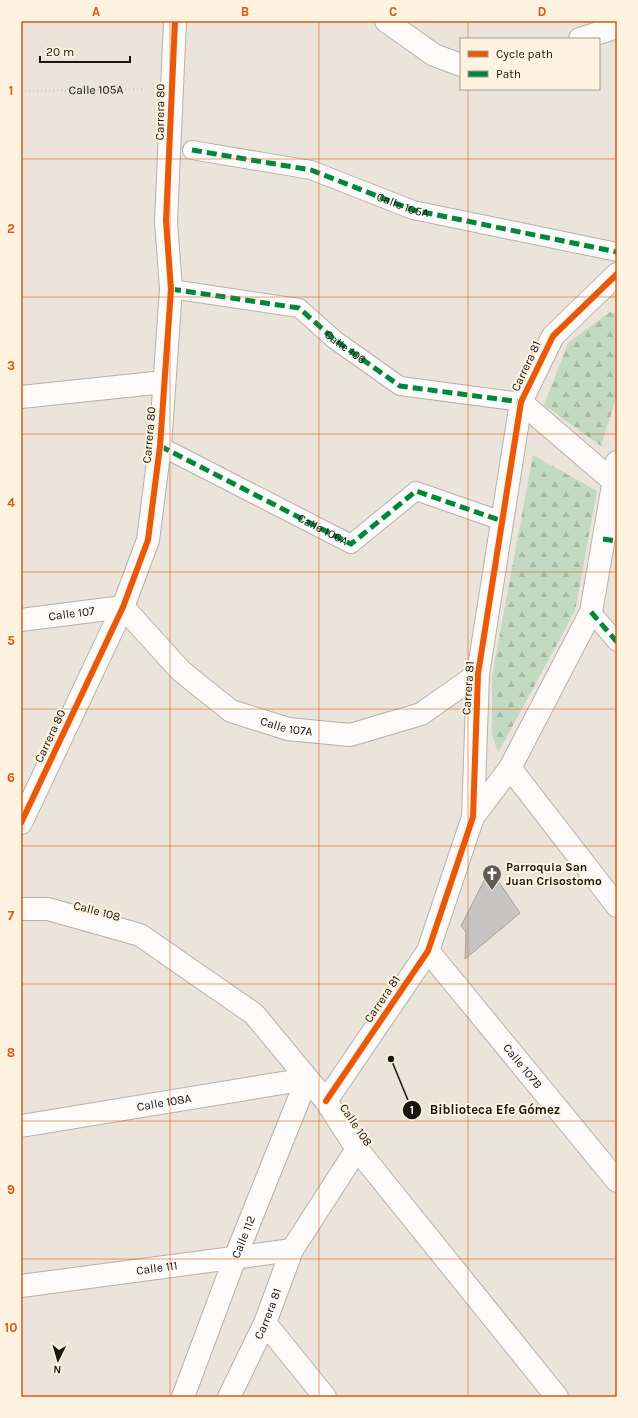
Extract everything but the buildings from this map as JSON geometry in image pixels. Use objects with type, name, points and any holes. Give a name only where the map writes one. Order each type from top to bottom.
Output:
[{"type":"street","name":"Carrera 80","points":[[21,823],[123,607],[148,540],[160,446],[171,289],[166,220],[175,21]]},
{"type":"street","points":[[386,21],[434,55],[460,65]]},
{"type":"street","points":[[583,38],[617,27]]},
{"type":"street","name":"Calle 105A","points":[[192,150],[311,170],[413,210],[617,252]]},
{"type":"street","name":"Carrera 81","points":[[326,1101],[428,951],[473,817],[478,674],[522,402],[553,336],[617,274]]},
{"type":"street","name":"Calle 106","points":[[171,289],[299,308],[335,340],[400,386],[522,402]]},
{"type":"street","points":[[21,397],[164,382]]},
{"type":"street","name":"Carrera 81","points":[[473,817],[510,768],[591,612],[610,540],[615,471],[522,402]]},
{"type":"street","name":"Calle 106A","points":[[160,446],[351,544],[416,491],[502,521]]},
{"type":"street","name":"Calle 107","points":[[21,620],[123,607]]},
{"type":"street","name":"Calle 107A","points":[[123,607],[182,671],[231,711],[288,729],[350,735],[421,714],[478,674]]},
{"type":"street","points":[[591,612],[617,642]]},
{"type":"street","points":[[510,768],[617,906]]},
{"type":"street","name":"Calle 108","points":[[21,909],[48,909],[140,935],[254,1014],[326,1101],[357,1149],[557,1397]]},
{"type":"street","name":"Calle 107B","points":[[428,951],[617,1181]]},
{"type":"street","name":"Calle 108A","points":[[21,1126],[308,1079]]},
{"type":"street","name":"Calle 112","points":[[183,1397],[235,1258],[308,1079]]},
{"type":"street","name":"Carrera 81","points":[[229,1397],[265,1323],[292,1250],[357,1149]]},
{"type":"street","name":"Calle 111","points":[[21,1286],[292,1250]]},
{"type":"street","points":[[265,1323],[325,1397]]},
{"type":"green space","points":[[610,312],[617,314],[617,395],[601,446],[544,405],[568,343]]},
{"type":"green space","points":[[533,455],[597,491],[575,611],[498,753],[492,734],[492,676]]},
{"type":"marked path","points":[[192,150],[311,170],[413,210],[617,252]]},
{"type":"marked path","points":[[171,289],[299,308],[335,340],[400,386],[521,402]]},
{"type":"marked path","points":[[160,446],[351,544],[416,491],[502,521]]},
{"type":"marked path","points":[[603,539],[617,541]]},
{"type":"marked path","points":[[591,612],[617,642]]},
{"type":"cycle path","points":[[21,823],[123,607],[148,540],[160,446],[171,289],[166,221],[175,21]]},
{"type":"cycle path","points":[[326,1101],[428,951],[473,817],[478,674],[521,402],[553,336],[617,274]]},
{"type":"place","name":"Parroquia San Juan Crisostomo","points":[[492,891]]},
{"type":"place","name":"Biblioteca Efe Gómez","points":[[391,1059]]}]
